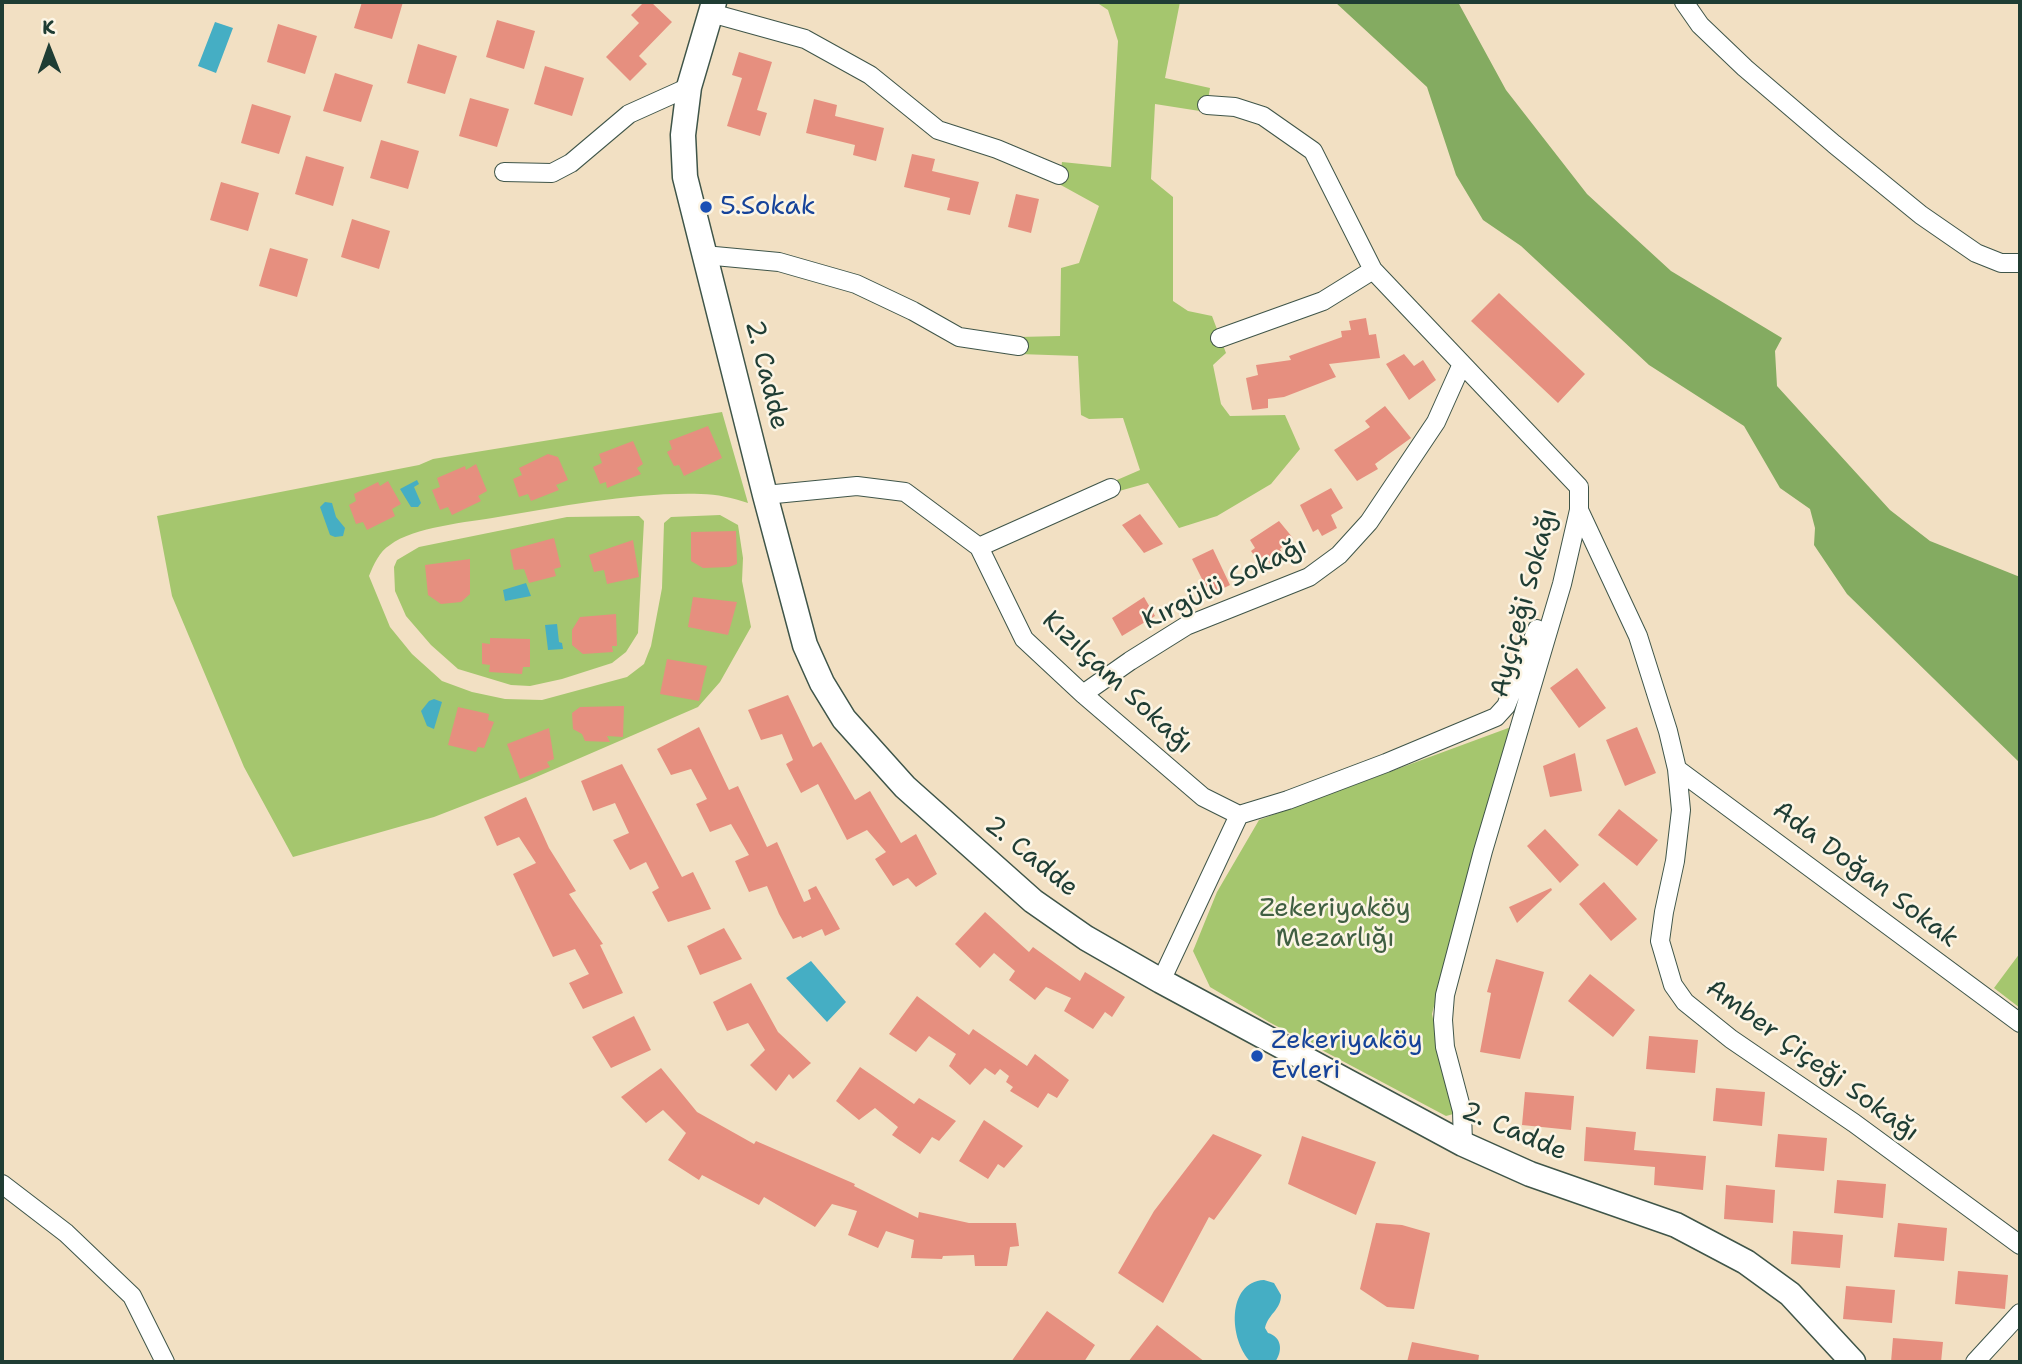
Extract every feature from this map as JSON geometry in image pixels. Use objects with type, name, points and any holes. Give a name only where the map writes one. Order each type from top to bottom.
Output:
[{"type":"street","points":[[1684,2],[1700,25],[1745,68],[1921,215],[1976,253],[2001,263],[2020,263]]},
{"type":"street","points":[[713,7],[805,39],[870,75],[938,130],[997,149],[1059,175]]},
{"type":"street","name":"2. Cadde","points":[[713,7],[689,87],[683,135],[685,177],[765,495],[806,645],[822,683],[844,719],[905,787],[1033,901],[1086,938],[1464,1144],[1530,1174],[1676,1225],[1735,1256],[1790,1294],[1853,1362]]},
{"type":"street","points":[[503,172],[552,173],[571,163],[629,114],[689,87]]},
{"type":"street","name":"Ayçiçeği Sokağı","points":[[1207,105],[1235,107],[1263,116],[1313,151],[1374,270],[1579,487],[1579,510],[1562,584],[1476,875],[1445,995],[1444,1047],[1462,1111],[1464,1144]]},
{"type":"street","points":[[704,255],[779,262],[856,284],[960,337],[1019,346]]},
{"type":"street","points":[[1220,338],[1323,301],[1374,270]]},
{"type":"street","name":"Kırgülü Sokağı","points":[[1083,694],[1186,626],[1309,577],[1339,555],[1369,522],[1436,422],[1462,364]]},
{"type":"street","name":"Kızılçam Sokağı","points":[[765,495],[857,486],[905,492],[979,547],[1024,639],[1083,694],[1203,797],[1239,815]]},
{"type":"street","points":[[979,547],[1111,488]]},
{"type":"street","points":[[1161,981],[1239,815],[1387,763],[1496,717],[1506,706],[1535,637],[1579,510]]},
{"type":"street","name":"Amber Çiçeği Sokağı","points":[[1579,510],[1638,636],[1677,769],[1679,823],[1675,861],[1660,940],[1673,985],[1685,1002],[1731,1040],[1854,1123],[2020,1245]]},
{"type":"street","name":"Ada Doğan Sokak","points":[[1677,769],[2020,1023]]},
{"type":"street","points":[[2,1184],[66,1233],[132,1296],[165,1362]]},
{"type":"street","points":[[1975,1362],[2020,1314]]},
{"type":"street","points":[[1826,1334],[1836,1362]]},
{"type":"green space","points":[[1096,2],[1180,2],[1165,78],[1210,88],[1206,112],[1155,104],[1151,179],[1173,197],[1173,301],[1188,311],[1212,316],[1226,353],[1213,365],[1221,404],[1230,416],[1285,415],[1300,449],[1271,484],[1217,516],[1179,528],[1148,483],[1112,493],[1110,483],[1140,470],[1123,418],[1089,419],[1081,415],[1078,356],[1019,354],[1019,337],[1060,336],[1061,268],[1079,263],[1099,206],[1059,184],[1062,162],[1111,167],[1118,41],[1108,10]]},
{"type":"green space","points":[[1335,2],[1458,2],[1506,90],[1587,194],[1671,271],[1782,338],[1775,351],[1777,386],[1890,510],[1930,541],[2020,577],[2020,763],[1847,594],[1814,545],[1815,528],[1810,509],[1780,488],[1744,426],[1649,365],[1521,246],[1483,220],[1456,175],[1427,87]]},
{"type":"green space","points":[[722,412],[748,503],[707,494],[650,495],[574,504],[442,526],[412,534],[390,545],[380,555],[369,576],[390,627],[412,654],[442,681],[472,692],[505,699],[542,700],[627,677],[644,664],[651,646],[662,588],[664,523],[671,517],[720,515],[738,525],[743,558],[742,581],[751,627],[720,682],[698,707],[527,781],[434,817],[293,857],[244,767],[172,596],[157,516],[419,465],[433,459]]},
{"type":"green space","points":[[639,516],[644,521],[638,633],[626,652],[612,663],[562,679],[530,686],[511,685],[458,669],[431,645],[406,616],[395,591],[394,567],[397,560],[419,547],[567,517]]},
{"type":"green space","name":"Zekeriyaköy Mezarlığı","points":[[1511,727],[1432,1014],[1443,1067],[1457,1113],[1446,1116],[1269,1022],[1210,987],[1193,951],[1217,892],[1259,820]]},
{"type":"green space","points":[[2020,953],[2020,1008],[1994,988]]},
{"type":"water","points":[[215,22],[233,28],[216,73],[198,66]]},
{"type":"water","points":[[417,480],[419,484],[414,487],[421,503],[418,507],[411,507],[400,489]]},
{"type":"water","points":[[325,502],[332,503],[336,517],[345,528],[343,536],[330,535],[320,507]]},
{"type":"water","points":[[526,583],[531,596],[505,601],[503,590]]},
{"type":"water","points":[[557,624],[559,642],[562,643],[563,649],[548,650],[545,625]]},
{"type":"water","points":[[434,699],[442,702],[434,729],[427,726],[421,711]]},
{"type":"water","points":[[811,961],[846,1002],[827,1022],[786,978]]},
{"type":"water","points":[[1264,1280],[1274,1283],[1281,1295],[1279,1305],[1265,1328],[1276,1338],[1280,1349],[1275,1362],[1251,1362],[1238,1341],[1235,1327],[1237,1301],[1252,1283]]},
{"type":"building","points":[[362,2],[403,2],[392,39],[354,28]]},
{"type":"building","points":[[644,2],[651,2],[672,22],[639,56],[647,64],[630,81],[606,57],[639,23],[631,15]]},
{"type":"building","points":[[497,20],[535,31],[524,69],[486,57]]},
{"type":"building","points":[[278,24],[317,36],[305,74],[267,62]]},
{"type":"building","points":[[418,44],[457,56],[445,94],[407,83]]},
{"type":"building","points":[[739,52],[772,62],[757,110],[767,113],[760,136],[727,126],[742,78],[732,75]]},
{"type":"building","points":[[545,66],[584,78],[572,116],[534,104]]},
{"type":"building","points":[[335,73],[373,85],[361,122],[323,111]]},
{"type":"building","points":[[470,98],[509,109],[497,147],[459,136]]},
{"type":"building","points":[[814,99],[837,105],[835,116],[884,128],[876,161],[853,155],[855,145],[806,133]]},
{"type":"building","points":[[252,104],[291,116],[279,154],[241,143]]},
{"type":"building","points":[[381,140],[419,151],[408,189],[370,178]]},
{"type":"building","points":[[912,154],[935,159],[932,171],[979,182],[970,215],[947,210],[950,198],[904,187]]},
{"type":"building","points":[[306,156],[344,167],[333,206],[295,194]]},
{"type":"building","points":[[221,182],[259,193],[248,231],[210,220]]},
{"type":"building","points":[[1016,194],[1039,199],[1031,233],[1008,227]]},
{"type":"building","points":[[352,219],[390,231],[379,269],[341,257]]},
{"type":"building","points":[[270,248],[308,259],[297,297],[259,286]]},
{"type":"building","points":[[1499,293],[1585,374],[1558,403],[1471,321]]},
{"type":"building","points":[[1366,318],[1369,335],[1376,334],[1380,358],[1329,364],[1336,377],[1284,397],[1268,399],[1268,408],[1252,410],[1246,378],[1258,375],[1256,365],[1291,360],[1289,356],[1342,337],[1341,331],[1351,330],[1349,321]]},
{"type":"building","points":[[1404,354],[1414,366],[1423,360],[1436,380],[1409,400],[1386,364]]},
{"type":"building","points":[[1385,406],[1411,438],[1375,464],[1378,469],[1357,481],[1334,450],[1370,427],[1365,421]]},
{"type":"building","points":[[708,426],[722,458],[684,476],[679,465],[674,466],[667,452],[672,449],[669,441]]},
{"type":"building","points":[[633,441],[643,464],[637,468],[641,474],[607,488],[606,482],[600,484],[593,467],[602,463],[599,454]]},
{"type":"building","points":[[548,454],[558,457],[568,480],[556,485],[559,490],[531,501],[528,494],[519,497],[513,479],[522,475],[519,468]]},
{"type":"building","points":[[476,464],[487,491],[478,496],[481,501],[452,515],[448,507],[440,510],[432,490],[440,487],[437,478],[465,466],[466,470]]},
{"type":"building","points":[[388,481],[401,504],[392,509],[395,516],[367,530],[363,522],[356,524],[349,505],[356,501],[354,494],[378,482],[380,486]]},
{"type":"building","points":[[1331,488],[1343,508],[1331,515],[1337,528],[1322,536],[1318,529],[1313,532],[1300,505]]},
{"type":"building","points":[[1140,514],[1163,544],[1144,553],[1122,525]]},
{"type":"building","points":[[1279,521],[1293,538],[1280,549],[1285,558],[1273,568],[1268,561],[1261,565],[1251,551],[1255,548],[1250,540]]},
{"type":"building","points":[[736,531],[737,564],[703,568],[691,561],[691,532]]},
{"type":"building","points":[[554,538],[561,567],[554,569],[556,576],[529,583],[524,569],[514,570],[510,550]]},
{"type":"building","points":[[633,540],[639,577],[607,584],[604,570],[594,572],[589,555]]},
{"type":"building","points":[[1213,549],[1230,585],[1210,595],[1192,559]]},
{"type":"building","points":[[470,559],[470,594],[461,602],[441,604],[428,595],[425,565]]},
{"type":"building","points":[[693,597],[737,602],[728,635],[688,627]]},
{"type":"building","points":[[1144,597],[1155,616],[1122,636],[1112,618]]},
{"type":"building","points":[[616,614],[617,646],[612,646],[613,652],[583,654],[572,645],[572,630],[580,617]]},
{"type":"building","points":[[490,638],[530,639],[530,667],[523,667],[522,674],[489,672],[490,665],[482,664],[482,643],[490,644]]},
{"type":"building","points":[[667,659],[707,666],[699,701],[660,694]]},
{"type":"building","points":[[1577,668],[1606,708],[1579,728],[1550,688]]},
{"type":"building","points":[[788,695],[813,747],[821,742],[855,800],[870,791],[901,843],[916,834],[937,874],[916,887],[908,878],[893,886],[875,859],[886,852],[867,830],[847,840],[818,784],[801,793],[786,764],[793,760],[782,734],[761,740],[748,710]]},
{"type":"building","points":[[624,706],[623,737],[607,736],[610,742],[585,741],[582,734],[573,729],[572,713],[580,707]]},
{"type":"building","points":[[458,707],[489,714],[488,720],[494,722],[484,748],[478,747],[476,752],[448,745]]},
{"type":"building","points":[[699,727],[729,790],[738,786],[767,847],[777,842],[804,902],[811,899],[808,890],[816,886],[840,929],[825,936],[822,929],[793,939],[767,886],[749,892],[735,861],[749,855],[731,824],[710,832],[696,804],[707,799],[691,769],[671,775],[657,749]]},
{"type":"building","points":[[1637,727],[1656,773],[1625,786],[1606,740]]},
{"type":"building","points":[[549,728],[554,759],[547,762],[550,767],[520,779],[507,744]]},
{"type":"building","points":[[1575,753],[1582,791],[1550,797],[1543,766]]},
{"type":"building","points":[[622,764],[682,877],[693,872],[711,909],[668,922],[652,892],[659,888],[646,862],[630,870],[613,840],[629,833],[615,803],[593,811],[581,781]]},
{"type":"building","points":[[526,797],[549,848],[576,891],[569,894],[603,944],[600,945],[623,993],[583,1009],[569,983],[589,974],[575,949],[553,957],[513,874],[536,863],[519,837],[497,846],[484,817]]},
{"type":"building","points":[[1619,809],[1658,840],[1637,866],[1598,835]]},
{"type":"building","points":[[1545,829],[1579,865],[1560,883],[1527,846]]},
{"type":"building","points":[[1604,882],[1637,919],[1611,941],[1579,904]]},
{"type":"building","points":[[1551,888],[1552,890],[1517,923],[1509,907]]},
{"type":"building","points":[[985,912],[1029,952],[1033,947],[1080,981],[1085,972],[1125,997],[1112,1017],[1105,1012],[1093,1029],[1064,1011],[1071,998],[1046,987],[1035,1000],[1009,980],[1015,971],[994,953],[980,968],[955,944]]},
{"type":"building","points":[[724,928],[742,959],[700,975],[687,946]]},
{"type":"building","points":[[1496,959],[1544,972],[1520,1059],[1480,1052],[1491,993],[1487,992]]},
{"type":"building","points":[[1590,974],[1635,1010],[1613,1037],[1568,1001]]},
{"type":"building","points":[[751,983],[778,1032],[811,1063],[793,1079],[789,1074],[776,1091],[750,1065],[765,1050],[748,1023],[727,1031],[713,1002]]},
{"type":"building","points":[[917,996],[969,1035],[973,1029],[1027,1066],[1035,1054],[1069,1080],[1057,1098],[1048,1093],[1038,1108],[1010,1091],[1013,1087],[1006,1082],[1009,1076],[1000,1069],[995,1075],[985,1068],[970,1085],[949,1066],[956,1054],[929,1036],[916,1052],[889,1034]]},
{"type":"building","points":[[634,1016],[651,1050],[611,1068],[592,1037]]},
{"type":"building","points":[[1649,1036],[1698,1040],[1695,1073],[1646,1069]]},
{"type":"building","points":[[860,1067],[914,1104],[919,1098],[956,1121],[939,1141],[932,1137],[920,1154],[892,1135],[898,1127],[875,1108],[859,1120],[836,1101]]},
{"type":"building","points":[[661,1068],[697,1112],[754,1144],[756,1141],[855,1184],[854,1186],[918,1218],[919,1212],[969,1223],[1016,1223],[1019,1246],[1010,1247],[1007,1266],[975,1266],[974,1255],[943,1256],[942,1259],[911,1258],[914,1240],[886,1231],[878,1248],[848,1235],[857,1211],[832,1204],[815,1227],[764,1197],[759,1205],[702,1175],[699,1180],[668,1160],[686,1133],[663,1110],[646,1123],[621,1097]]},
{"type":"building","points":[[1716,1088],[1765,1092],[1762,1126],[1713,1121]]},
{"type":"building","points":[[1525,1092],[1574,1096],[1571,1130],[1522,1125]]},
{"type":"building","points":[[984,1120],[1023,1146],[1004,1168],[998,1164],[988,1179],[959,1161]]},
{"type":"building","points":[[1586,1127],[1636,1132],[1634,1150],[1706,1156],[1703,1190],[1654,1185],[1655,1167],[1584,1161]]},
{"type":"building","points":[[1213,1134],[1262,1155],[1214,1220],[1209,1217],[1163,1303],[1118,1273],[1154,1211]]},
{"type":"building","points":[[1778,1134],[1827,1138],[1824,1171],[1775,1167]]},
{"type":"building","points":[[1302,1136],[1376,1162],[1356,1215],[1288,1184]]},
{"type":"building","points":[[1837,1180],[1886,1184],[1883,1218],[1834,1213]]},
{"type":"building","points":[[1726,1185],[1775,1190],[1773,1223],[1724,1219]]},
{"type":"building","points":[[1376,1223],[1402,1225],[1430,1233],[1414,1309],[1387,1307],[1360,1289]]},
{"type":"building","points":[[1898,1223],[1947,1228],[1944,1261],[1894,1257]]},
{"type":"building","points":[[1793,1231],[1843,1235],[1840,1268],[1791,1264]]},
{"type":"building","points":[[1958,1271],[2008,1275],[2005,1309],[1955,1304]]},
{"type":"building","points":[[1846,1286],[1895,1290],[1892,1323],[1843,1319]]},
{"type":"building","points":[[1047,1311],[1095,1345],[1084,1362],[1011,1362]]},
{"type":"building","points":[[1157,1325],[1205,1362],[1128,1362]]},
{"type":"building","points":[[1893,1338],[1943,1342],[1941,1362],[1891,1362]]},
{"type":"building","points":[[1412,1342],[1479,1355],[1478,1362],[1407,1362]]},
{"type":"place","name":"5.Sokak","points":[[706,207]]},
{"type":"place","name":"Zekeriyaköy Evleri","points":[[1257,1056]]}]
